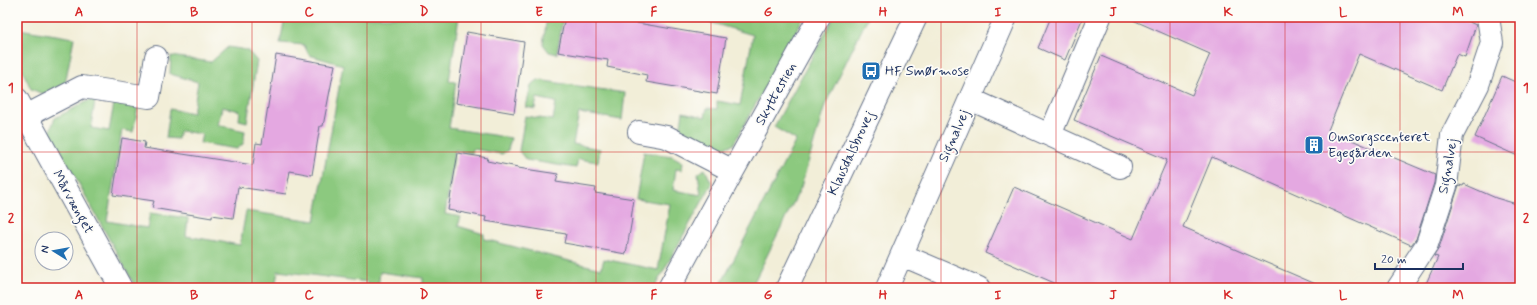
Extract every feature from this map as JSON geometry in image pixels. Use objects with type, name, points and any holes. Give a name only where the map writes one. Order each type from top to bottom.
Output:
[{"type":"street","name":"Skyttestien","points":[[669,288],[819,17]]},
{"type":"street","name":"Klausdalsbrovej","points":[[787,288],[916,17]]},
{"type":"street","name":"Signalvej","points":[[887,288],[1006,17]]},
{"type":"street","points":[[1050,135],[1100,17]]},
{"type":"street","name":"Signalvej","points":[[1398,288],[1427,244],[1446,186],[1452,135],[1478,85],[1492,43],[1488,17]]},
{"type":"street","name":"Mårvænget","points":[[121,288],[21,108],[82,88],[149,97],[156,57]]},
{"type":"street","points":[[970,98],[1120,167]]},
{"type":"street","points":[[639,132],[667,137],[733,171]]},
{"type":"street","points":[[902,255],[979,288]]},
{"type":"green space","points":[[17,17],[23,17],[19,29],[74,38],[65,84],[43,94],[31,89],[17,59]]},
{"type":"green space","points":[[285,17],[459,17],[449,81],[456,82],[449,128],[511,138],[508,150],[502,154],[473,149],[472,153],[455,150],[445,214],[461,217],[458,226],[484,234],[484,239],[601,269],[604,259],[658,270],[670,204],[636,199],[644,152],[672,156],[683,162],[682,170],[676,169],[673,190],[701,195],[698,173],[705,169],[712,184],[654,288],[423,288],[423,278],[380,272],[378,288],[367,288],[368,282],[278,271],[275,288],[136,288],[50,131],[55,118],[90,100],[95,100],[91,128],[109,131],[114,103],[138,107],[133,132],[122,130],[107,221],[147,228],[150,213],[188,218],[186,236],[240,245],[246,211],[315,221],[343,65],[309,55],[304,45],[280,43]]},
{"type":"green space","points":[[547,17],[563,17],[557,54],[549,52],[543,44]]},
{"type":"green space","points":[[692,17],[804,17],[733,145],[717,149],[680,131],[683,112],[705,117],[707,108],[717,109],[717,101],[740,105],[753,35]]},
{"type":"green space","points":[[834,17],[868,17],[825,105],[801,187],[751,288],[719,288],[796,140],[774,127]]},
{"type":"green space","points":[[228,47],[247,50],[257,61],[247,122],[239,120],[240,111],[222,107],[218,125],[245,131],[243,144],[237,149],[200,143],[202,134],[180,131],[178,139],[166,138],[170,109],[193,113],[198,82],[170,74],[171,56],[211,62]]},
{"type":"green space","points":[[538,80],[625,93],[622,120],[579,113],[573,144],[600,149],[598,162],[578,159],[576,168],[526,160],[519,151],[525,116],[553,120],[556,102],[537,98],[535,109],[526,107],[531,85]]},
{"type":"building","points":[[565,17],[638,17],[637,23],[726,38],[717,94],[646,82],[647,75],[607,67],[608,60],[558,52]]},
{"type":"building","points":[[1051,17],[1083,17],[1065,60],[1038,48]]},
{"type":"building","name":"Omsorgscenteret Egegården","points":[[1126,17],[1458,17],[1476,25],[1465,57],[1457,54],[1442,90],[1359,54],[1328,130],[1435,175],[1434,183],[1416,239],[1411,245],[1212,157],[1183,227],[1325,288],[1066,288],[985,253],[1014,187],[1133,239],[1167,160],[1074,120],[1101,56],[1192,95],[1210,54]]},
{"type":"building","points":[[467,32],[524,42],[514,113],[456,103]]},
{"type":"building","points":[[276,55],[335,65],[323,126],[320,126],[312,175],[290,171],[286,194],[238,187],[233,218],[212,215],[212,218],[152,208],[154,201],[113,195],[122,138],[145,142],[144,148],[253,165],[256,143],[262,144]]},
{"type":"building","points":[[1502,76],[1520,84],[1520,157],[1475,137]]},
{"type":"building","points":[[458,153],[488,158],[487,161],[518,168],[558,174],[556,182],[596,188],[595,193],[634,199],[626,254],[564,243],[566,234],[485,221],[486,217],[448,210]]},
{"type":"building","points":[[1464,184],[1496,198],[1520,205],[1520,288],[1424,288],[1438,257],[1434,256],[1439,248],[1459,185],[1463,186]]},
{"type":"place","name":"HF Smørmose","points":[[871,71]]},
{"type":"place","name":"Omsorgscenteret Egegården","points":[[1314,145]]}]
